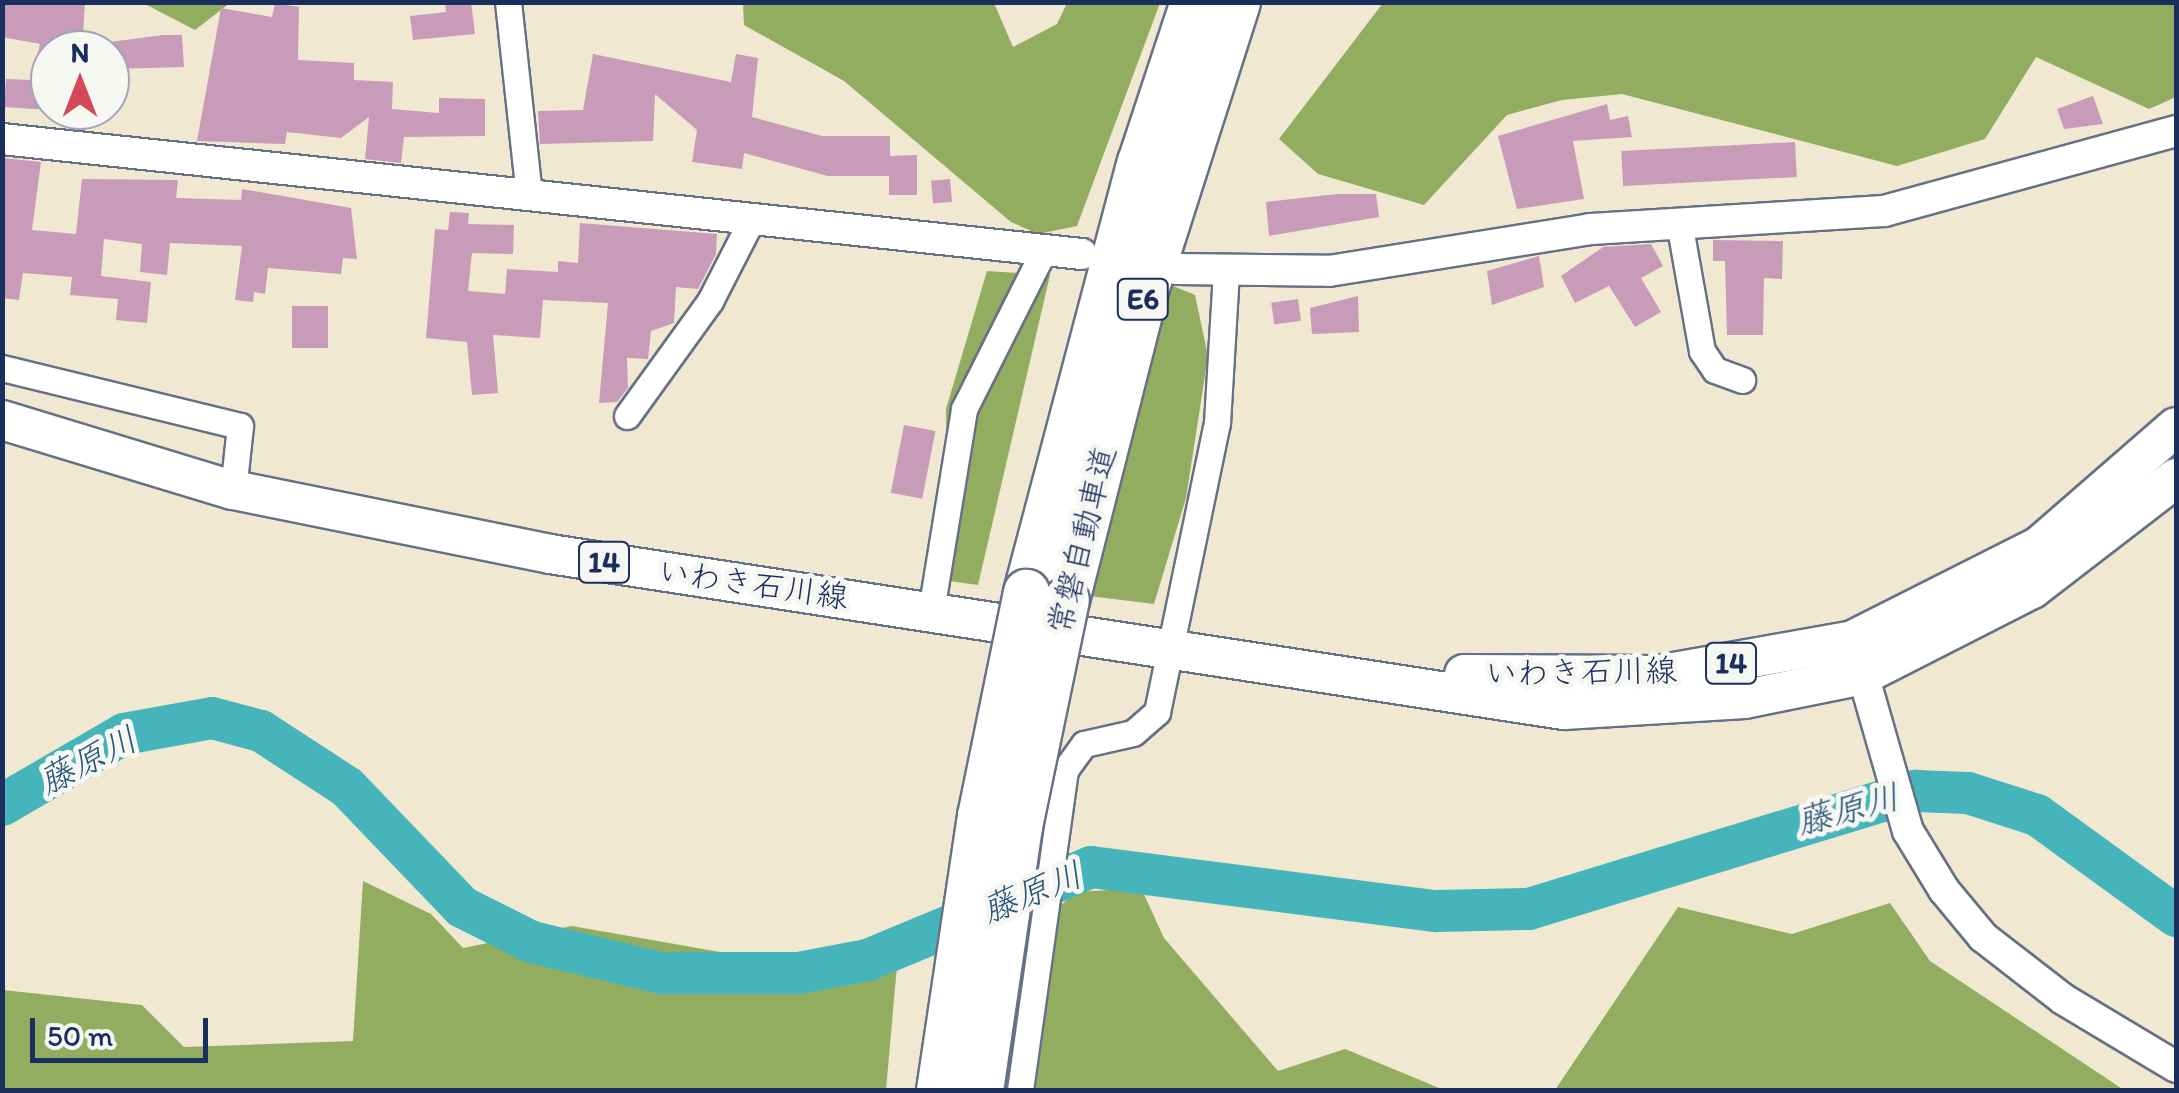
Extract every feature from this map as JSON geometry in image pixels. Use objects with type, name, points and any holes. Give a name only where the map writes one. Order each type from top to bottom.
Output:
[{"type":"highway","name":"常磐自動車道","points":[[980,1090],[1019,826],[1046,596],[1135,179],[1193,2]]},
{"type":"highway","name":"常磐自動車道","points":[[939,1090],[980,816],[1046,596],[1237,2]]},
{"type":"main road","name":"いわき石川線","points":[[2,420],[233,490],[550,554],[1217,654],[1546,679],[1657,675],[1936,646],[2032,588],[2176,478]]},
{"type":"main road","name":"いわき石川線","points":[[1858,657],[2038,546],[2176,426]]},
{"type":"street","points":[[508,2],[529,195]]},
{"type":"street","points":[[1176,269],[1329,271],[1679,222],[1884,211],[2176,131]]},
{"type":"street","points":[[2,140],[1082,254]]},
{"type":"street","points":[[627,416],[710,301],[752,219]]},
{"type":"street","points":[[1679,222],[1702,351],[1714,370],[1742,380]]},
{"type":"street","points":[[931,611],[964,409],[1044,250]]},
{"type":"street","points":[[1020,1090],[1073,753],[1149,724],[1217,423],[1226,272]]},
{"type":"street","points":[[2,368],[240,426],[233,490]]},
{"type":"street","points":[[1858,657],[1908,831],[1983,937],[2176,1067]]},
{"type":"green space","points":[[143,3],[230,3],[195,30]]},
{"type":"green space","points":[[743,3],[994,3],[1013,47],[1057,24],[1067,3],[1160,3],[1077,226],[1038,234],[1011,222],[844,81],[744,25]]},
{"type":"green space","points":[[1383,3],[2176,3],[2176,97],[2149,109],[2036,57],[1985,139],[1897,166],[1622,94],[1562,100],[1507,115],[1424,205],[1318,174],[1279,139]]},
{"type":"green space","points":[[987,271],[1050,275],[978,585],[949,581],[946,409]]},
{"type":"green space","points":[[1166,283],[1195,295],[1208,356],[1186,498],[1154,604],[1081,595]]},
{"type":"green space","points":[[363,881],[431,914],[463,948],[572,926],[743,956],[897,966],[886,1090],[3,1090],[3,990],[142,1005],[184,1047],[353,1041]]},
{"type":"green space","points":[[1141,888],[1164,938],[1278,1071],[1345,1049],[1444,1090],[1000,1090],[1017,1026],[1019,939],[1077,892]]},
{"type":"green space","points":[[1890,903],[1930,961],[2124,1090],[1555,1090],[1678,907],[1792,934]]},
{"type":"building","points":[[2,2],[85,2],[83,30],[30,30],[30,42],[2,37]]},
{"type":"building","points":[[445,2],[471,2],[475,34],[413,40],[410,16],[446,12]]},
{"type":"building","points":[[275,3],[299,7],[298,60],[354,63],[354,80],[393,82],[392,109],[439,113],[439,98],[485,99],[485,136],[404,137],[401,163],[365,159],[369,117],[341,138],[287,132],[285,144],[197,141],[221,8],[272,17]]},
{"type":"building","points":[[182,35],[184,67],[130,68],[130,39]]},
{"type":"building","points":[[593,54],[731,82],[736,54],[758,58],[752,117],[822,136],[890,136],[890,156],[917,155],[917,195],[889,195],[889,176],[828,176],[744,153],[742,169],[692,162],[697,130],[655,94],[653,141],[540,144],[538,111],[583,110]]},
{"type":"building","points":[[6,79],[30,80],[30,109],[4,107]]},
{"type":"building","points":[[2093,96],[2103,124],[2064,129],[2057,109]]},
{"type":"building","points":[[1607,104],[1610,120],[1628,116],[1632,137],[1573,141],[1584,199],[1517,209],[1498,136]]},
{"type":"building","points":[[1795,142],[1797,177],[1623,186],[1621,151]]},
{"type":"building","points":[[4,158],[41,162],[32,230],[76,234],[82,179],[178,180],[176,198],[241,200],[242,189],[351,208],[357,259],[343,258],[341,274],[268,268],[265,294],[254,292],[253,302],[235,300],[242,246],[170,243],[167,275],[140,272],[142,244],[104,239],[101,276],[151,282],[147,323],[116,320],[118,299],[70,295],[72,277],[23,273],[19,300],[2,298]]},
{"type":"building","points":[[950,179],[952,202],[933,204],[931,181]]},
{"type":"building","points":[[1376,194],[1379,217],[1269,236],[1266,202]]},
{"type":"building","points":[[450,212],[469,213],[468,224],[514,225],[513,254],[472,253],[468,291],[505,294],[507,269],[558,272],[558,261],[578,263],[580,223],[717,234],[716,254],[698,289],[676,287],[674,323],[651,331],[648,359],[627,358],[628,388],[617,402],[599,403],[608,303],[543,300],[540,338],[493,335],[498,393],[472,395],[467,342],[426,338],[435,229],[448,230]]},
{"type":"building","points":[[1713,240],[1783,241],[1782,279],[1764,278],[1763,335],[1727,335],[1725,261],[1713,261]]},
{"type":"building","points":[[1651,244],[1663,266],[1641,278],[1661,312],[1635,327],[1609,286],[1575,303],[1561,276],[1603,247]]},
{"type":"building","points":[[1539,256],[1544,287],[1492,305],[1487,271]]},
{"type":"building","points":[[1358,296],[1359,332],[1312,334],[1310,308]]},
{"type":"building","points":[[1298,299],[1301,321],[1274,325],[1271,303]]},
{"type":"building","points":[[292,306],[328,306],[328,348],[292,348]]},
{"type":"building","points":[[904,425],[935,431],[922,499],[891,493]]},
{"type":"waterway","name":"藤原川","points":[[2,805],[124,734],[212,718],[261,731],[347,787],[462,907],[532,942],[661,973],[799,973],[868,960],[1091,867],[1436,911],[1529,909],[1916,791],[1968,793],[2037,815],[2176,916]]}]
